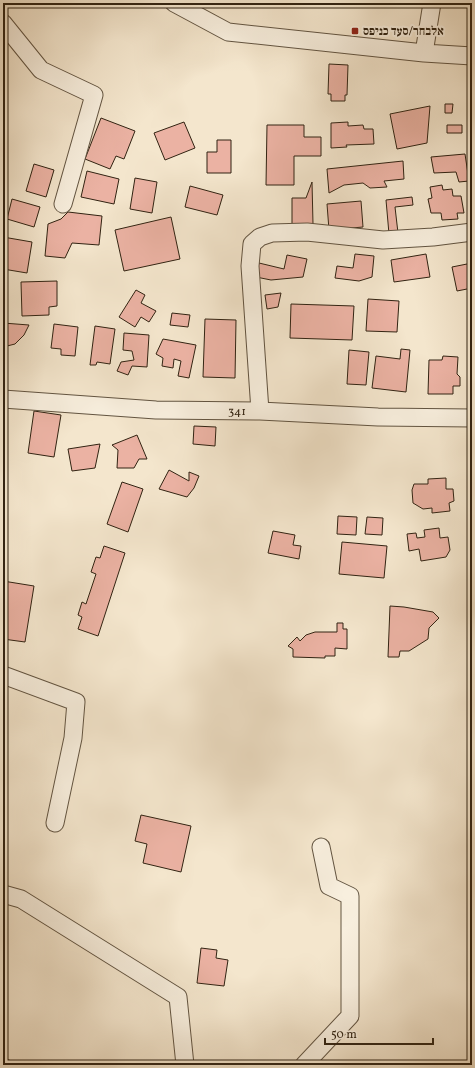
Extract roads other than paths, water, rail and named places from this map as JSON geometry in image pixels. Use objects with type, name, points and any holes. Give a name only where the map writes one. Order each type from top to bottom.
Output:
[{"type":"street","points":[[174,3],[228,32],[424,53],[472,56]]},
{"type":"street","points":[[424,53],[432,3]]},
{"type":"street","points":[[3,23],[41,70],[94,95],[63,204]]},
{"type":"street","points":[[260,412],[250,266],[252,244],[260,237],[272,233],[307,232],[382,240],[472,232]]},
{"type":"street","name":"341","points":[[3,399],[156,410],[260,412],[378,417],[472,418]]},
{"type":"street","points":[[3,675],[76,702],[72,738],[55,823]]},
{"type":"street","points":[[304,1065],[350,1016],[350,896],[329,886],[322,847]]},
{"type":"street","points":[[3,894],[21,899],[178,997],[185,1065]]},
{"type":"place","name":"אלבחר/סעד כניפס","points":[[355,31]]}]
